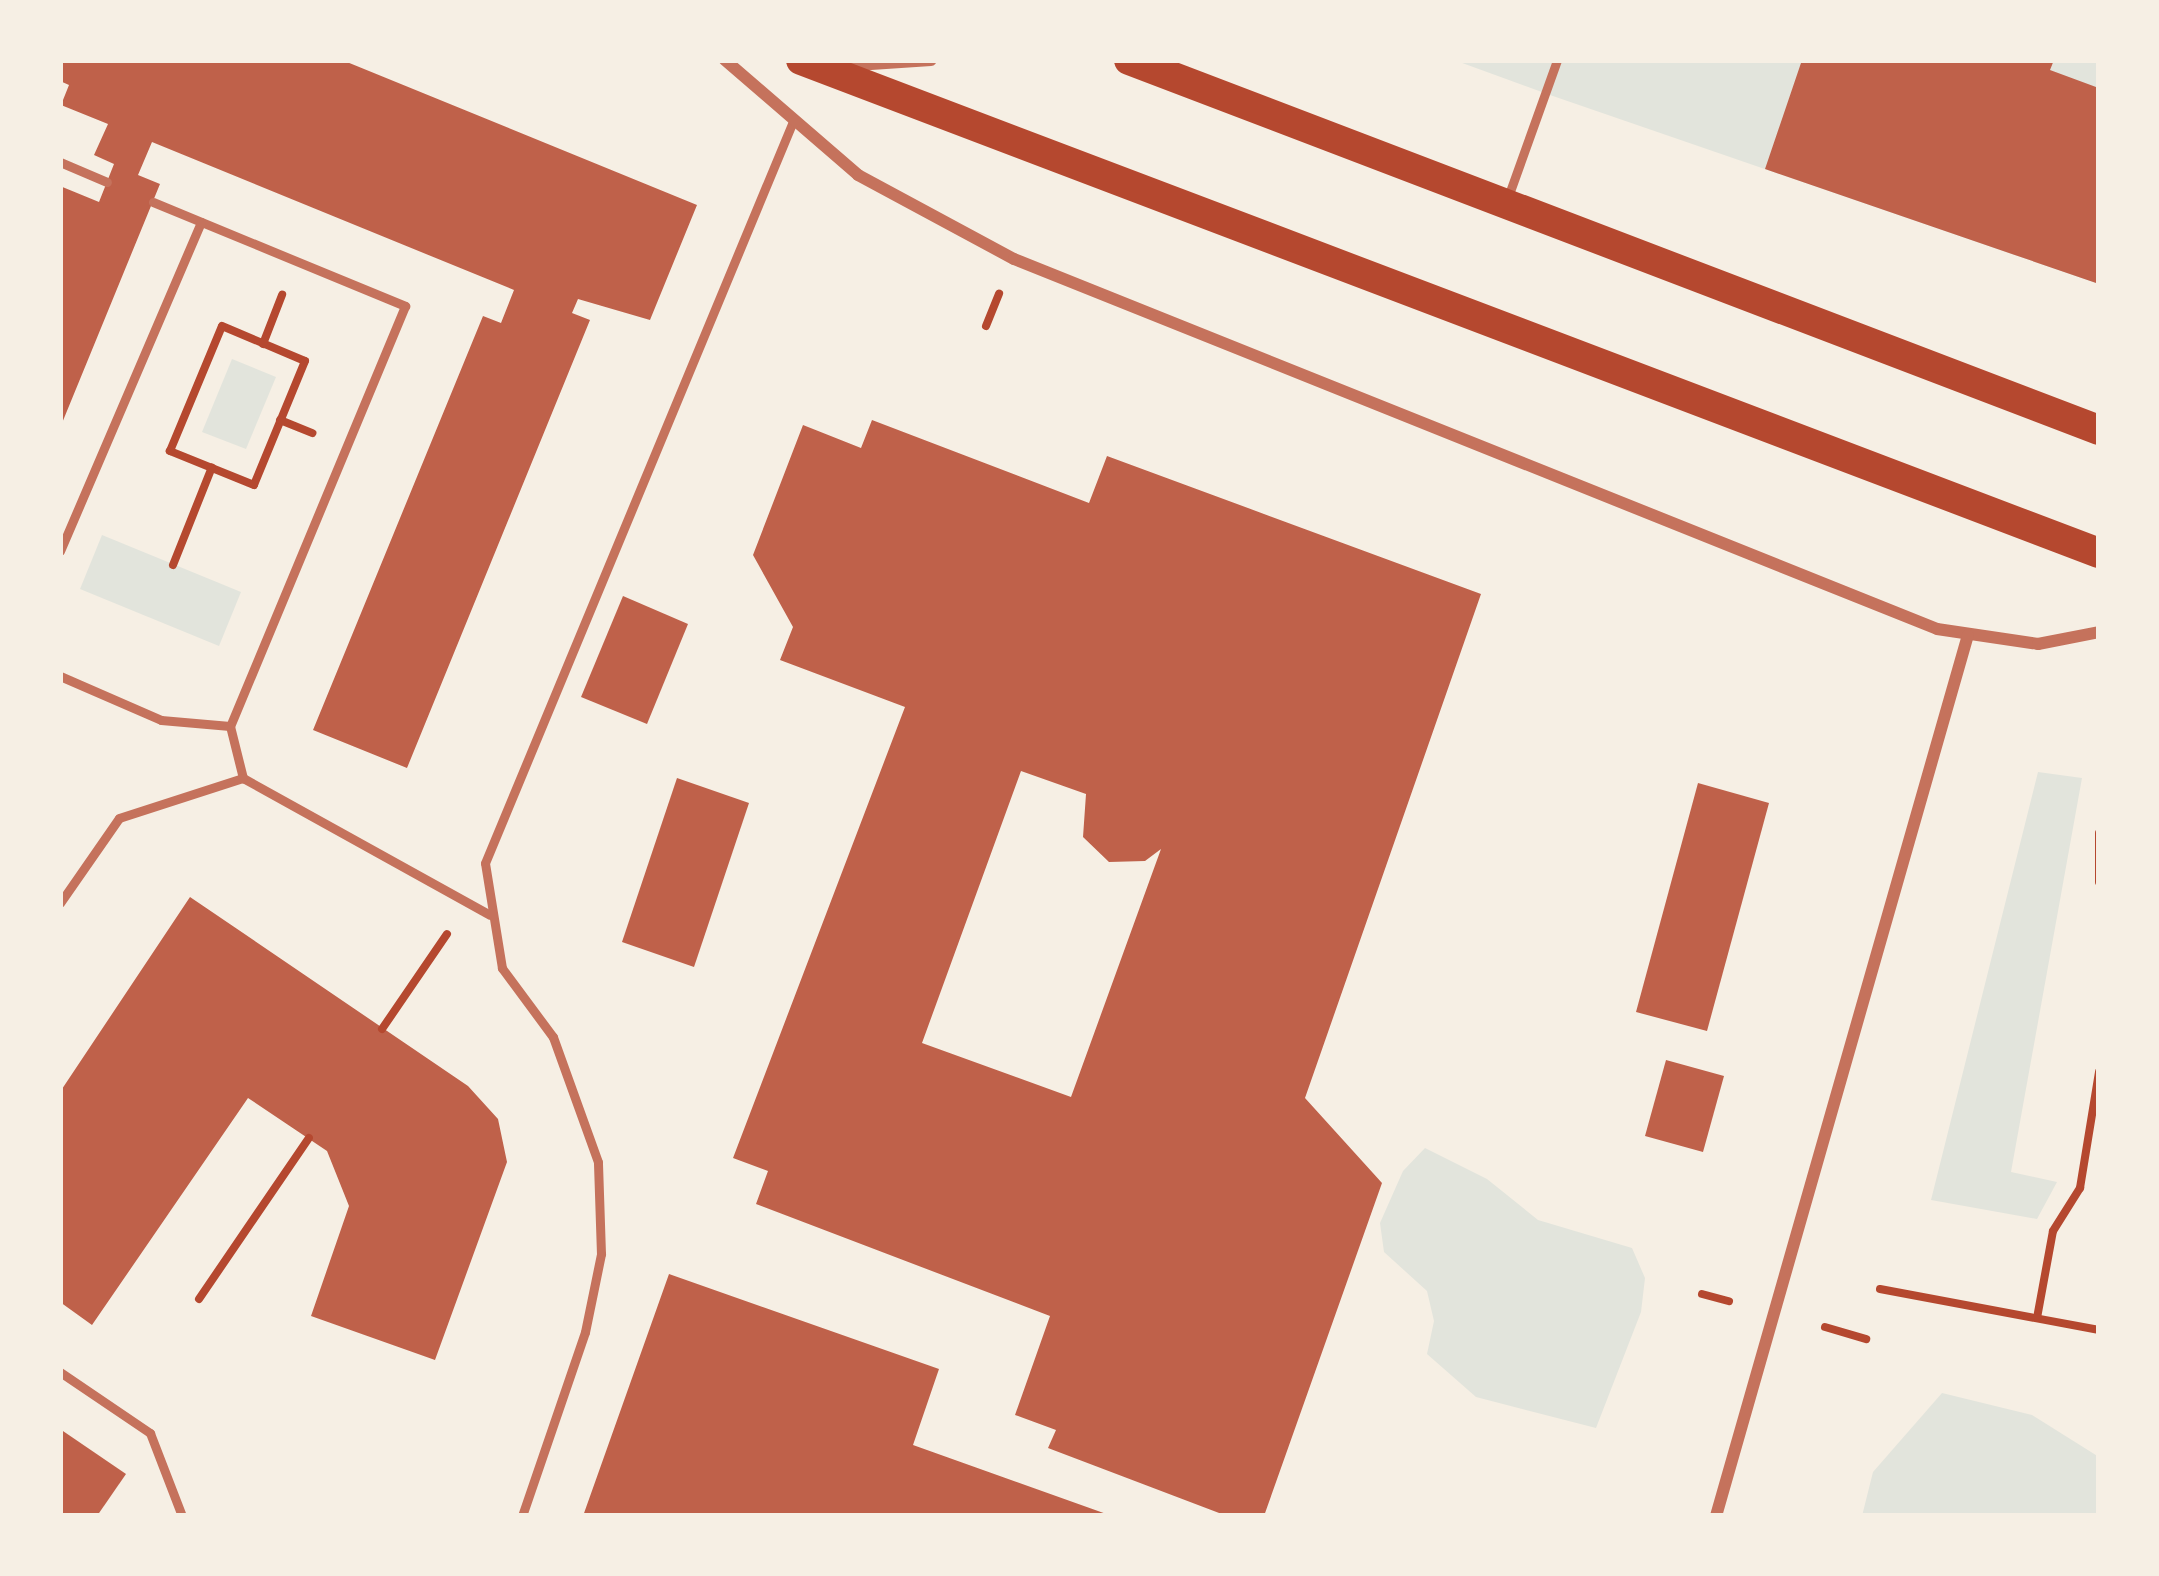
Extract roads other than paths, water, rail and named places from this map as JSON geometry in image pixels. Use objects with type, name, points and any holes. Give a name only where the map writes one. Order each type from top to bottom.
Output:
[{"type":"main road","points":[[1129,60],[1504,208],[2099,430]]},
{"type":"main road","points":[[808,63],[2099,553]]},
{"type":"street","points":[[725,60],[858,175],[1013,260],[1856,600],[1968,635],[2038,644],[2099,632]]},
{"type":"street","points":[[808,63],[931,60]]},
{"type":"street","points":[[1716,1516],[1968,635]]},
{"type":"lane","points":[[1504,208],[1557,60]]},
{"type":"lane","points":[[522,1516],[584,1332],[601,1254],[598,1162],[553,1037],[502,968],[485,863],[794,119]]},
{"type":"lane","points":[[60,163],[107,182]]},
{"type":"lane","points":[[153,202],[405,306],[230,726],[243,778]]},
{"type":"lane","points":[[60,551],[201,222]]},
{"type":"lane","points":[[60,676],[161,720],[230,726]]},
{"type":"lane","points":[[60,903],[118,818],[243,778],[490,915]]},
{"type":"lane","points":[[60,1372],[150,1433],[182,1516]]}]
